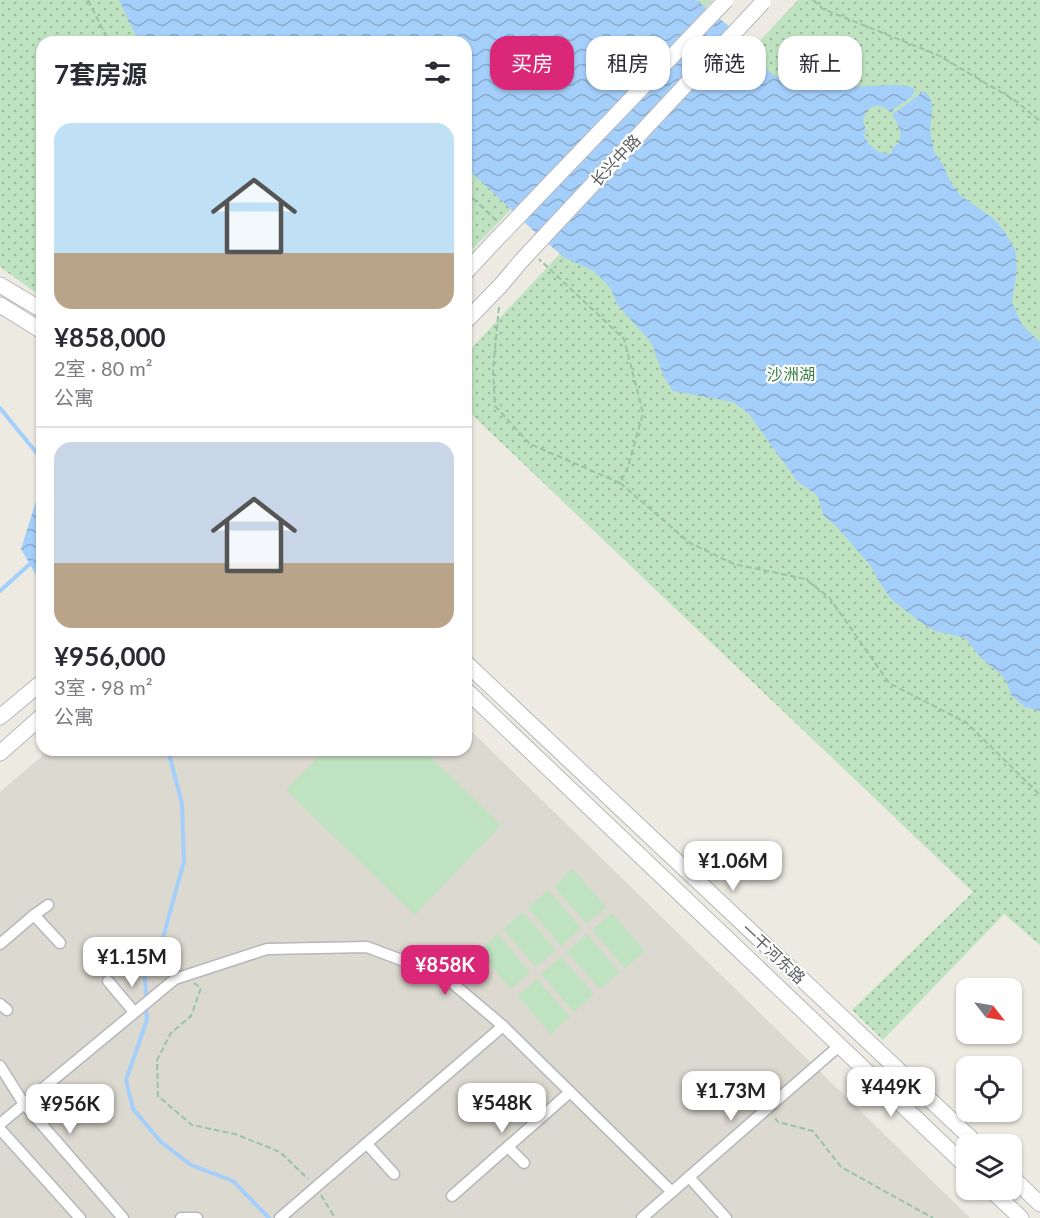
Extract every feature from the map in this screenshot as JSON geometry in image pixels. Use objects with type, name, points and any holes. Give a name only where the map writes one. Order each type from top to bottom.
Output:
[{"type":"street","name":"长兴中路","points":[[472,266],[726,0]]},
{"type":"street","name":"长兴中路","points":[[472,315],[530,259],[764,1]]},
{"type":"street","points":[[0,285],[36,306]]},
{"type":"street","points":[[0,305],[36,327]]},
{"type":"street","name":"一干河东路","points":[[472,669],[966,1134]]},
{"type":"street","points":[[0,717],[36,687]]},
{"type":"street","name":"一干河东路","points":[[472,696],[956,1157]]},
{"type":"street","points":[[0,753],[36,721]]},
{"type":"street","points":[[0,944],[48,905]]},
{"type":"street","points":[[34,915],[60,943]]},
{"type":"street","points":[[0,1124],[175,979],[267,949],[367,947],[444,976],[503,1026],[672,1192]]},
{"type":"street","points":[[108,981],[137,1010]]},
{"type":"street","points":[[280,1218],[503,1026]]},
{"type":"street","points":[[642,1218],[839,1046]]},
{"type":"street","points":[[0,1066],[24,1104],[123,1218]]},
{"type":"street","points":[[452,1196],[570,1092]]},
{"type":"street","points":[[526,1110],[536,1122]]},
{"type":"street","points":[[0,1129],[80,1218]]},
{"type":"street","points":[[367,1144],[394,1174]]},
{"type":"street","points":[[508,1147],[524,1163]]},
{"type":"street","points":[[689,1177],[726,1218]]},
{"type":"street","points":[[1022,1187],[1040,1204]]},
{"type":"street","points":[[1002,1200],[1021,1218]]},
{"type":"street","points":[[181,1218],[196,1218]]},
{"type":"path","points":[[88,0],[107,36]]},
{"type":"path","points":[[813,0],[823,9],[938,55],[1016,100],[1040,120]]},
{"type":"path","points":[[472,198],[502,225]]},
{"type":"path","points":[[530,259],[624,339],[643,412],[628,467],[620,483]]},
{"type":"path","points":[[499,307],[493,370],[495,406],[530,444],[620,483],[690,543],[734,564],[804,579],[829,597],[889,683],[968,723],[1040,795]]},
{"type":"path","points":[[183,976],[201,988],[191,1016],[171,1033],[157,1060],[158,1096],[192,1125],[235,1134],[280,1152],[316,1187],[335,1218]]},
{"type":"path","points":[[768,1109],[778,1122],[813,1131],[841,1167],[933,1218]]},
{"type":"shaded area","points":[[472,732],[970,1218],[0,1218],[0,792],[42,756],[472,756]]},
{"type":"green space","points":[[0,0],[713,0],[670,45],[670,36],[586,36],[586,90],[626,90],[472,250],[472,36],[36,36],[36,293],[0,267]]},
{"type":"green space","name":"沙洲湖","points":[[798,0],[1040,0],[1040,945],[1004,914],[883,1040],[852,1010],[973,892],[472,415],[472,348],[714,90],[766,90],[764,36]]},
{"type":"green space","points":[[319,756],[429,756],[501,825],[415,915],[286,790]]},
{"type":"green space","points":[[573,869],[606,907],[587,924],[554,886]]},
{"type":"green space","points":[[548,890],[581,928],[561,946],[528,908]]},
{"type":"green space","points":[[523,912],[556,950],[536,967],[503,929]]},
{"type":"green space","points":[[612,913],[645,951],[625,968],[592,930]]},
{"type":"green space","points":[[498,934],[530,972],[511,989],[478,951]]},
{"type":"green space","points":[[587,934],[620,972],[600,989],[567,952]]},
{"type":"green space","points":[[561,957],[594,994],[574,1012],[541,974]]},
{"type":"green space","points":[[537,979],[570,1017],[550,1034],[518,996]]},
{"type":"water","name":"沙洲湖","points":[[119,0],[696,0],[741,36],[682,36],[682,90],[766,90],[766,69],[778,77],[778,90],[862,90],[862,86],[908,86],[916,90],[911,97],[890,112],[879,106],[873,107],[867,110],[863,120],[866,130],[864,136],[875,149],[887,154],[892,153],[900,137],[899,128],[892,115],[924,91],[931,101],[930,130],[934,152],[961,196],[994,219],[1005,232],[1015,250],[1017,268],[1012,302],[1022,325],[1040,342],[1040,711],[1025,707],[1011,695],[1002,675],[981,658],[965,638],[935,631],[890,598],[870,565],[837,527],[823,515],[817,495],[798,482],[748,413],[733,402],[673,391],[664,377],[651,342],[617,304],[610,287],[594,271],[565,258],[472,173],[472,36],[136,36]]},
{"type":"water","points":[[36,501],[36,575],[21,549]]},
{"type":"waterway","points":[[0,408],[36,452]]},
{"type":"waterway","points":[[0,591],[32,562]]},
{"type":"waterway","points":[[146,999],[145,977],[164,934],[184,861],[182,804],[170,756]]},
{"type":"waterway","points":[[146,1006],[147,1020],[126,1080],[133,1109],[161,1142],[191,1165],[233,1181],[269,1218]]}]
